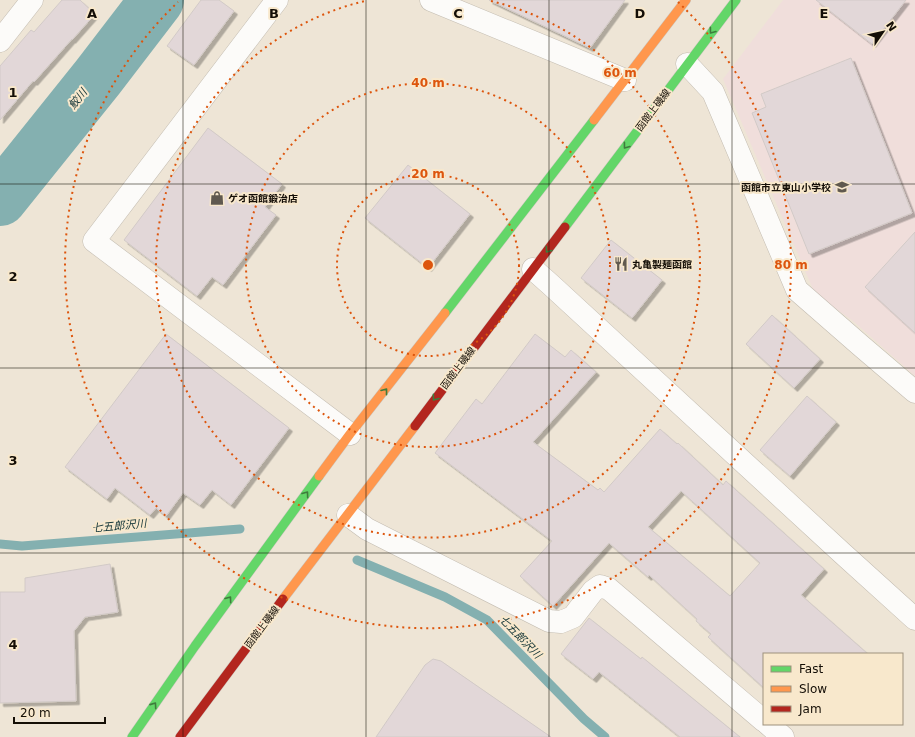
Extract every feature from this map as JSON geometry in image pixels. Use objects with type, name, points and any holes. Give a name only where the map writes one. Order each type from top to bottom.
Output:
[{"type":"main road","points":[[132,737],[194,646],[350,434],[457,298],[686,0]]},
{"type":"main road","name":"函館上磯線","points":[[180,737],[736,0]]},
{"type":"street","points":[[0,41],[32,0]]},
{"type":"street","points":[[277,0],[94,241],[350,434]]},
{"type":"street","points":[[431,0],[625,80]]},
{"type":"street","points":[[687,64],[713,92],[798,290],[915,392]]},
{"type":"street","points":[[533,270],[551,284],[915,619]]},
{"type":"street","points":[[348,515],[367,529],[549,621],[561,622],[573,617],[593,591],[600,586],[609,589],[763,720]]},
{"type":"street","points":[[769,725],[783,737]]},
{"type":"shaded area","name":"函館市立東山小学校","points":[[783,0],[915,0],[915,376],[853,321],[815,294],[723,79]]},
{"type":"building","points":[[62,0],[80,0],[95,14],[34,82],[33,81],[0,120],[0,66],[31,30],[34,32]]},
{"type":"building","points":[[201,0],[219,0],[234,11],[194,65],[167,46]]},
{"type":"building","points":[[489,0],[625,0],[590,48]]},
{"type":"building","points":[[816,0],[906,0],[872,44]]},
{"type":"building","points":[[851,58],[912,213],[809,254],[752,113],[766,107],[761,94]]},
{"type":"building","points":[[208,128],[282,184],[265,207],[276,215],[223,285],[212,277],[197,296],[124,240]]},
{"type":"building","points":[[408,165],[470,214],[428,268],[365,218]]},
{"type":"building","points":[[915,232],[915,333],[865,287]]},
{"type":"building","points":[[611,240],[662,280],[632,318],[581,278]]},
{"type":"building","points":[[772,315],[820,359],[794,388],[746,344]]},
{"type":"building","points":[[166,334],[289,428],[231,505],[212,490],[200,505],[183,493],[166,516],[156,508],[150,515],[115,488],[107,499],[65,467]]},
{"type":"building","points":[[535,334],[565,357],[571,350],[596,372],[533,442],[598,490],[600,488],[604,492],[660,429],[677,444],[678,443],[723,485],[726,481],[824,569],[801,595],[867,653],[763,653],[763,687],[708,637],[711,634],[696,621],[697,619],[649,575],[648,577],[609,543],[553,606],[520,576],[552,541],[435,453],[476,399],[482,404]],"holes":[[[681,491],[760,563],[730,596],[648,527]]]},
{"type":"building","points":[[807,396],[836,422],[790,476],[760,450]]},
{"type":"building","points":[[110,564],[118,612],[85,617],[74,631],[76,701],[0,703],[0,592],[25,592],[25,578]]},
{"type":"building","points":[[589,618],[641,659],[642,657],[740,737],[680,737],[599,672],[593,679],[561,654]]},
{"type":"building","points":[[433,659],[441,661],[551,737],[376,737],[425,665]]},
{"type":"waterway","name":"鮫川","points":[[0,199],[98,77],[157,0]]},
{"type":"waterway","name":"七五郎沢川","points":[[0,544],[22,546],[240,529]]},
{"type":"waterway","name":"七五郎沢川","points":[[357,560],[445,597],[487,620],[584,719],[605,737]]},
{"type":"traffic: fast","points":[[565,227],[736,0]]},
{"type":"traffic: fast","points":[[445,313],[594,120]]},
{"type":"traffic: fast","points":[[132,737],[195,646],[319,476]]},
{"type":"traffic: slow","points":[[594,120],[686,0]]},
{"type":"traffic: slow","points":[[319,476],[445,313]]},
{"type":"traffic: slow","points":[[283,599],[415,426]]},
{"type":"traffic: jam","points":[[415,426],[565,227]]},
{"type":"traffic: jam","points":[[180,737],[283,599]]},
{"type":"place","name":"函館市立東山小学校","points":[[842,187]]},
{"type":"place","name":"ゲオ函館鍛治店","points":[[217,198]]},
{"type":"place","name":"丸亀製麺函館","points":[[621,264]]}]
